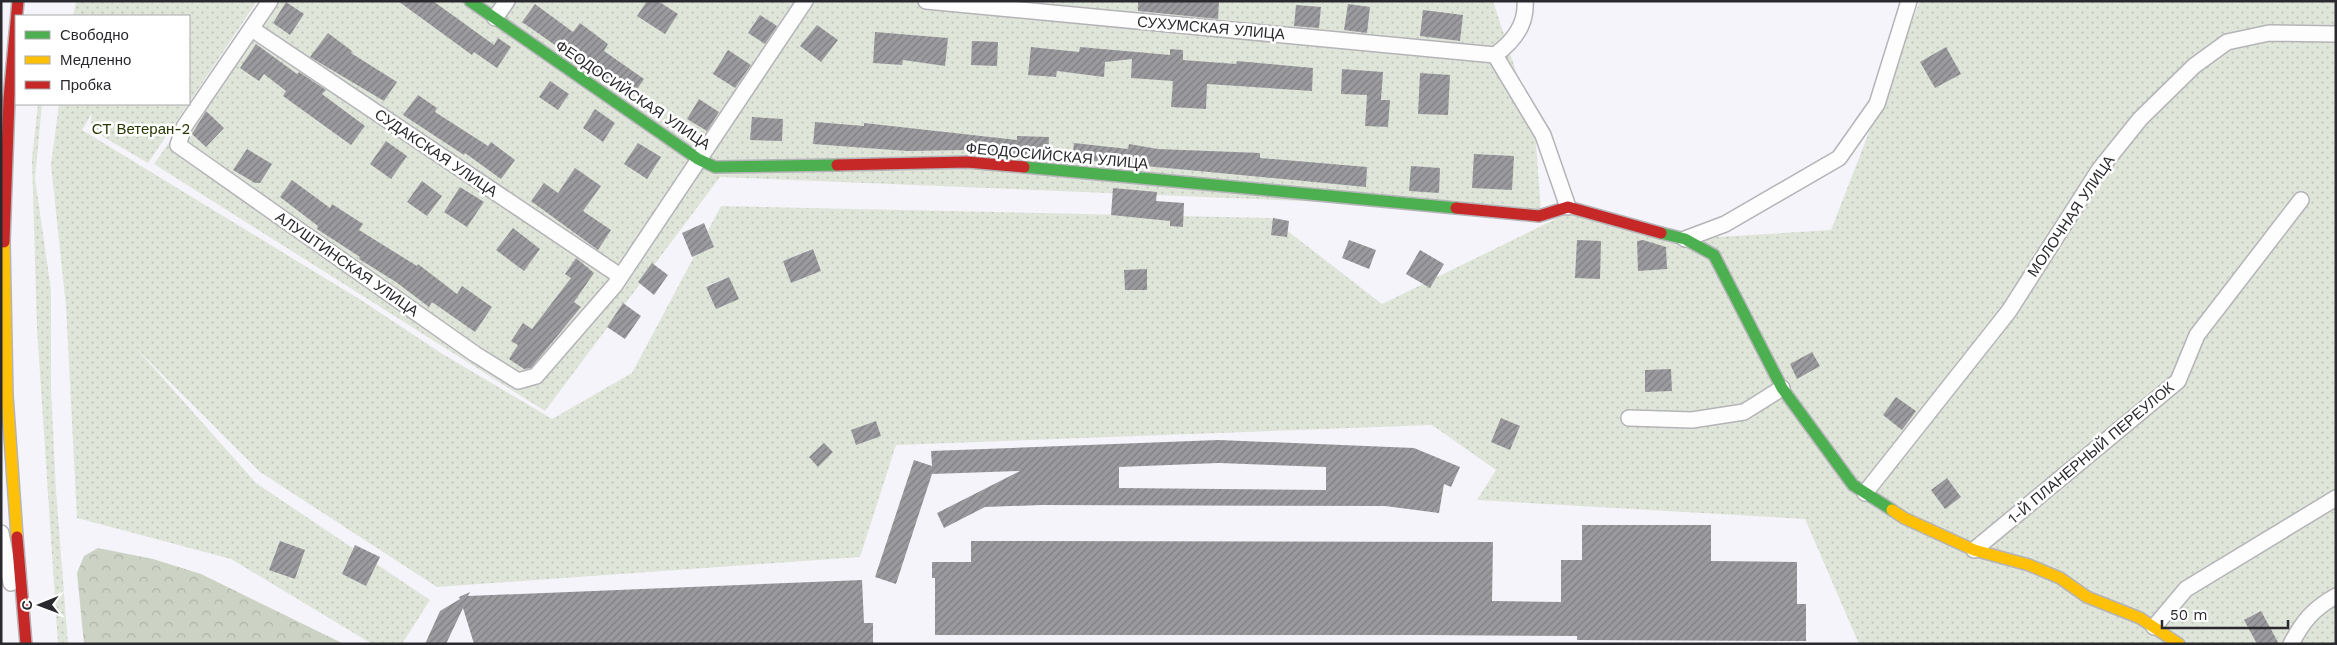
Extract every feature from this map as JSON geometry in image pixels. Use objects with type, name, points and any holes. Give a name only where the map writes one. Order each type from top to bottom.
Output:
[{"type":"street","points":[[16,15],[18,1]]},
{"type":"street","points":[[252,29],[270,1]]},
{"type":"street","name":"ФЕОДОСИЙСКАЯ УЛИЦА","points":[[470,1],[715,168],[967,162],[1539,216],[1568,208]]},
{"type":"street","points":[[495,18],[507,1]]},
{"type":"street","points":[[620,276],[805,1]]},
{"type":"street","name":"СУХУМСКАЯ УЛИЦА","points":[[926,1],[1495,54]]},
{"type":"street","points":[[1526,1],[1524,20],[1518,34],[1508,46],[1495,54],[1543,135],[1568,208],[1685,239],[1714,254],[1782,388],[1853,485],[1904,518],[1974,550],[2029,565],[2060,578],[2088,597],[2140,618],[2179,644]]},
{"type":"street","points":[[1685,239],[1725,224],[1839,158],[1878,104],[1909,1]]},
{"type":"street","points":[[15,25],[10,66],[4,209],[9,421],[26,644]]},
{"type":"street","name":"АЛУШТИНСКАЯ УЛИЦА","points":[[252,29],[184,127],[178,146],[475,354],[518,381],[536,376],[620,276]]},
{"type":"street","name":"СУДАКСКАЯ УЛИЦА","points":[[252,29],[620,276]]},
{"type":"street","name":"МОЛОЧНАЯ УЛИЦА","points":[[1865,493],[2008,311],[2099,170],[2140,119],[2187,73],[2227,42],[2270,33],[2336,34]]},
{"type":"street","name":"1-Й ПЛАНЕРНЫЙ ПЕРЕУЛОК","points":[[1974,550],[2178,381],[2197,335],[2300,200]]},
{"type":"street","points":[[1629,418],[1692,420],[1744,412],[1782,388]]},
{"type":"street","points":[[1,443],[9,421]]},
{"type":"street","points":[[2154,627],[2186,589],[2336,498]]},
{"type":"street","points":[[1,533],[10,579],[24,623]]},
{"type":"street","points":[[2290,644],[2299,627],[2316,607],[2336,596]]},
{"type":"green space","name":"СТ Ветеран-2","points":[[76,1],[257,1],[190,102],[190,15],[73,15]]},
{"type":"green space","points":[[268,1],[1493,1],[1535,130],[1541,211],[720,177],[545,411],[154,164]]},
{"type":"green space","points":[[1920,1],[2336,1],[2336,644],[1859,644],[1805,519],[1477,500],[1496,470],[1432,425],[896,445],[860,557],[437,587],[260,472],[136,348],[256,483],[430,600],[402,644],[372,644],[231,559],[77,518],[66,306],[51,165],[59,105],[187,105],[148,163],[90,129],[92,113],[82,130],[361,300],[441,353],[552,419],[632,373],[721,206],[1271,218],[1382,304],[1566,214],[1685,239],[1831,230]],"holes":[[[812,249],[821,271],[791,283],[783,261]],[[1124,270],[1147,270],[1147,289],[1125,290]],[[729,277],[738,299],[706,287],[706,286]]]},
{"type":"green space","points":[[38,105],[42,105],[35,178],[51,290],[51,390],[56,491],[68,644],[58,644],[37,328],[32,159]]},
{"type":"green space","points":[[98,548],[153,559],[201,574],[344,644],[84,644],[77,573],[84,556]]},
{"type":"building","points":[[398,1],[433,1],[494,45],[498,38],[511,47],[497,68],[474,52],[472,55]]},
{"type":"building","points":[[647,1],[658,1],[678,14],[665,34],[637,16]]},
{"type":"building","points":[[1138,1],[1219,1],[1218,19],[1138,11]]},
{"type":"building","points":[[286,2],[304,14],[290,35],[273,23]]},
{"type":"building","points":[[535,4],[573,32],[580,23],[608,44],[604,51],[644,79],[631,98],[522,22]]},
{"type":"building","points":[[1348,4],[1370,7],[1367,33],[1344,30]]},
{"type":"building","points":[[1296,5],[1321,7],[1319,28],[1294,26]]},
{"type":"building","points":[[1423,10],[1463,15],[1460,41],[1420,36]]},
{"type":"building","points":[[760,15],[777,26],[765,44],[748,33]]},
{"type":"building","points":[[817,25],[838,40],[821,62],[800,46]]},
{"type":"building","points":[[875,32],[948,38],[945,66],[903,60],[902,65],[873,63]]},
{"type":"building","points":[[328,33],[352,51],[351,53],[397,82],[384,101],[310,57]]},
{"type":"building","points":[[972,41],[998,42],[997,66],[971,65]]},
{"type":"building","points":[[256,44],[297,74],[299,72],[326,90],[322,94],[365,126],[351,145],[283,96],[286,91],[264,74],[259,81],[240,68]]},
{"type":"building","points":[[1031,47],[1079,52],[1080,47],[1170,55],[1170,49],[1183,50],[1183,60],[1236,64],[1237,61],[1313,68],[1312,91],[1207,84],[1206,109],[1171,107],[1173,81],[1131,78],[1132,59],[1105,62],[1104,77],[1057,71],[1056,77],[1028,75]]},
{"type":"building","points":[[1946,47],[1961,74],[1935,88],[1920,62]]},
{"type":"building","points":[[728,50],[751,65],[735,88],[713,74]]},
{"type":"building","points":[[1342,69],[1383,72],[1381,100],[1390,100],[1388,127],[1365,126],[1367,95],[1341,94]]},
{"type":"building","points":[[1420,73],[1450,75],[1448,115],[1418,114]]},
{"type":"building","points":[[550,81],[569,94],[558,110],[539,97]]},
{"type":"building","points":[[418,95],[437,108],[435,112],[488,146],[491,142],[515,160],[501,179],[465,153],[464,155],[403,115]]},
{"type":"building","points":[[699,99],[719,112],[707,131],[687,119]]},
{"type":"building","points":[[595,109],[615,123],[603,142],[583,128]]},
{"type":"building","points":[[206,111],[224,128],[206,147],[192,134]]},
{"type":"building","points":[[752,117],[783,119],[782,141],[750,140]]},
{"type":"building","points":[[815,122],[864,126],[864,123],[1017,140],[1017,136],[1049,137],[1048,157],[968,150],[907,151],[813,144]]},
{"type":"building","points":[[386,141],[407,156],[391,179],[370,164]]},
{"type":"building","points":[[638,143],[661,157],[647,179],[624,164]]},
{"type":"building","points":[[1074,143],[1128,149],[1129,144],[1158,149],[1260,153],[1260,158],[1367,167],[1366,187],[1072,159]]},
{"type":"building","points":[[247,149],[272,164],[260,183],[255,183],[233,170]]},
{"type":"building","points":[[1474,154],[1514,156],[1512,190],[1472,188]]},
{"type":"building","points":[[1411,166],[1440,168],[1439,193],[1409,191]]},
{"type":"building","points":[[575,168],[601,186],[583,211],[611,230],[598,250],[531,201],[544,183],[558,193]]},
{"type":"building","points":[[292,180],[330,208],[332,204],[363,224],[359,230],[417,266],[418,264],[457,294],[462,286],[492,307],[475,332],[432,302],[429,307],[396,282],[359,259],[360,257],[317,229],[318,226],[280,197]]},
{"type":"building","points":[[422,181],[442,196],[427,216],[407,202]]},
{"type":"building","points":[[460,187],[484,202],[467,227],[444,212]]},
{"type":"building","points":[[1113,188],[1157,192],[1156,201],[1184,203],[1183,227],[1170,226],[1170,221],[1111,215]]},
{"type":"building","points":[[1273,218],[1289,221],[1287,237],[1271,235]]},
{"type":"building","points":[[704,223],[714,247],[692,257],[682,233]]},
{"type":"building","points":[[513,228],[540,249],[524,271],[496,250]]},
{"type":"building","points":[[1349,240],[1376,250],[1369,269],[1342,258]]},
{"type":"building","points":[[1577,240],[1601,241],[1600,279],[1575,278]]},
{"type":"building","points":[[1643,240],[1666,247],[1667,269],[1638,271],[1637,241]]},
{"type":"building","points":[[813,249],[821,271],[791,283],[783,261]]},
{"type":"building","points":[[1420,250],[1444,264],[1430,288],[1406,274]]},
{"type":"building","points":[[576,258],[594,273],[574,302],[581,307],[531,368],[524,369],[509,359],[518,345],[511,341],[523,323],[532,329],[571,278],[565,274]]},
{"type":"building","points":[[652,263],[668,275],[654,295],[638,282]]},
{"type":"building","points":[[1147,269],[1147,290],[1125,290],[1124,270]]},
{"type":"building","points":[[729,277],[739,299],[716,309],[706,287]]},
{"type":"building","points":[[623,303],[641,316],[625,339],[607,327]]},
{"type":"building","points":[[1812,352],[1820,366],[1797,379],[1790,364]]},
{"type":"building","points":[[1671,369],[1672,391],[1645,392],[1645,370]]},
{"type":"building","points":[[1896,397],[1916,411],[1902,430],[1883,415]]},
{"type":"building","points":[[1501,418],[1520,426],[1510,450],[1491,442]]},
{"type":"building","points":[[876,421],[881,436],[856,445],[851,430]]},
{"type":"building","points":[[1219,440],[1414,448],[1460,467],[1451,487],[1444,484],[1439,513],[1385,506],[1041,505],[985,507],[944,528],[937,513],[1020,471],[932,474],[896,584],[875,577],[914,460],[932,466],[931,451]],"holes":[[[1219,463],[1326,467],[1326,490],[1119,488],[1119,467]]]},
{"type":"building","points":[[824,443],[833,452],[818,467],[809,457]]},
{"type":"building","points":[[1947,478],[1961,497],[1945,509],[1931,490]]},
{"type":"building","points":[[1582,525],[1711,525],[1711,561],[1797,562],[1797,604],[1806,604],[1806,641],[1577,640],[1577,636],[935,635],[935,578],[932,578],[932,562],[971,562],[971,541],[1493,542],[1492,601],[1561,602],[1561,560],[1582,560]]},
{"type":"building","points":[[280,541],[305,550],[295,579],[269,570]]},
{"type":"building","points":[[355,545],[380,557],[366,586],[342,574]]},
{"type":"building","points":[[862,580],[864,623],[873,623],[873,643],[474,644],[463,608],[446,644],[425,644],[440,611],[460,599],[459,597],[470,592],[468,596]]},
{"type":"building","points":[[2261,611],[2279,644],[2257,644],[2244,620]]},
{"type":"traffic: fast","points":[[470,1],[698,159],[715,167],[837,165]]},
{"type":"traffic: fast","points":[[1024,167],[1456,208]]},
{"type":"traffic: fast","points":[[1661,233],[1685,239],[1714,255],[1782,388],[1853,485],[1892,510]]},
{"type":"traffic: slow","points":[[4,242],[7,395],[17,537]]},
{"type":"traffic: slow","points":[[1892,510],[1904,518],[1974,550],[2029,565],[2060,578],[2087,597],[2140,618],[2179,644]]},
{"type":"traffic: jam","points":[[17,15],[18,1]]},
{"type":"traffic: jam","points":[[4,242],[9,99],[15,34]]},
{"type":"traffic: jam","points":[[837,165],[967,162],[1024,167]]},
{"type":"traffic: jam","points":[[1456,208],[1539,216],[1568,207],[1661,233]]},
{"type":"traffic: jam","points":[[17,537],[26,644]]}]
